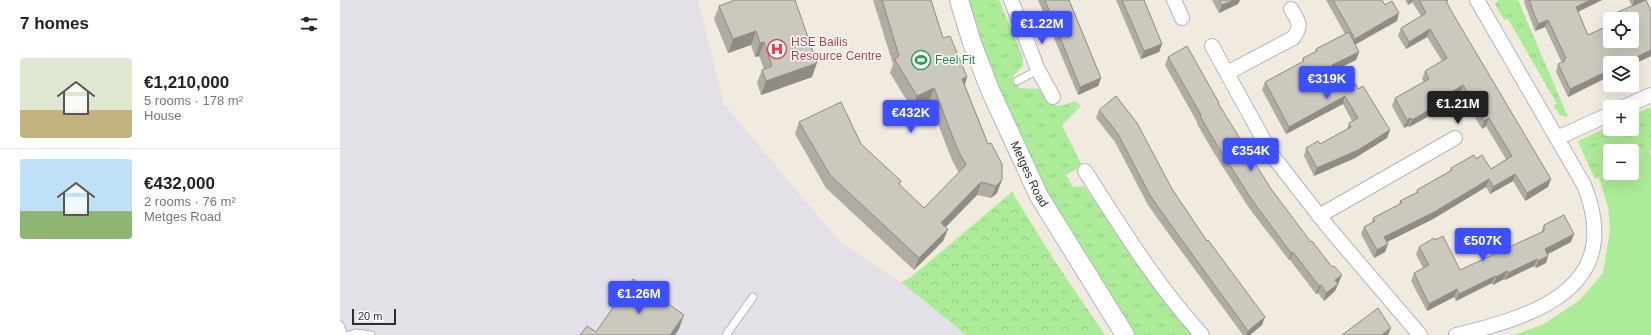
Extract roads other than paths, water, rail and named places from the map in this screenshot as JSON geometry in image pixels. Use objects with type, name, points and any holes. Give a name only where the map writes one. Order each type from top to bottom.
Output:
[{"type":"street","name":"Metges Road","points":[[959,0],[972,43],[990,90],[1039,196],[1125,335]]},
{"type":"street","points":[[1011,0],[1038,70],[1053,97]]},
{"type":"street","points":[[1174,0],[1182,18]]},
{"type":"street","points":[[1456,335],[1518,318],[1538,310],[1569,289],[1588,263],[1595,233],[1590,201],[1584,185],[1477,0]]},
{"type":"street","points":[[1227,73],[1293,38],[1299,30],[1299,23],[1292,9]]},
{"type":"street","points":[[1212,46],[1272,155],[1319,216],[1420,335]]},
{"type":"street","points":[[1639,100],[1651,95]]},
{"type":"street","points":[[1557,138],[1603,117]]},
{"type":"street","points":[[1319,216],[1455,138]]},
{"type":"street","points":[[1085,171],[1131,242],[1186,317],[1202,335]]},
{"type":"lane","points":[[1017,80],[1038,70]]},
{"type":"lane","points":[[726,335],[753,297]]},
{"type":"lane","points":[[340,325],[344,335]]},
{"type":"lane","points":[[349,335],[356,333],[371,335]]},
{"type":"place","name":"HSE Bailis Resource Centre","points":[[777,49]]},
{"type":"place","name":"Feel Fit","points":[[921,60]]}]
